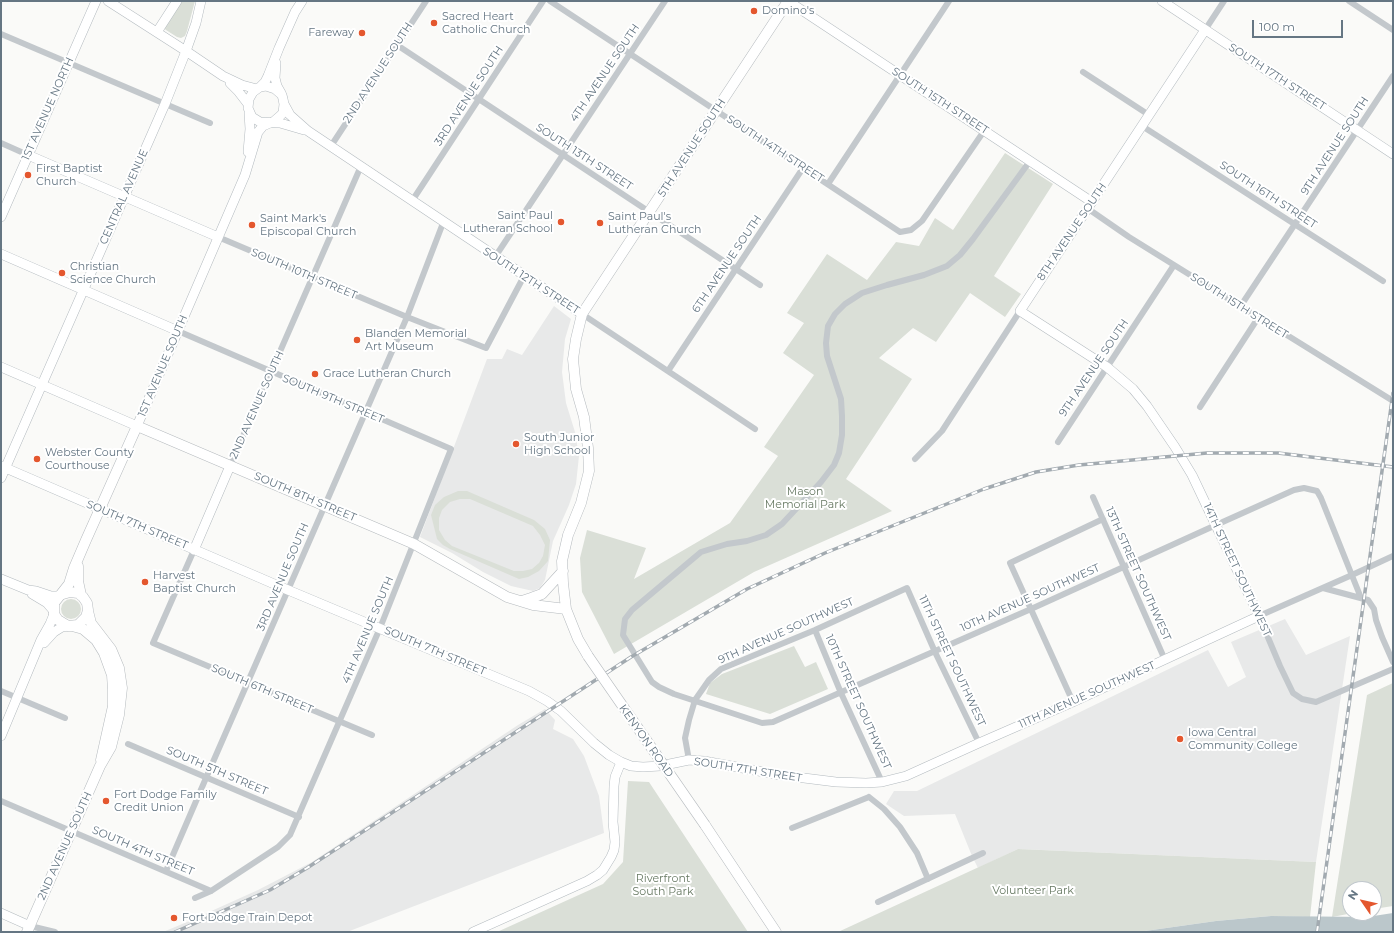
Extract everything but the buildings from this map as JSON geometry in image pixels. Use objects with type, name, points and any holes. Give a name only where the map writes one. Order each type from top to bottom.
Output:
[{"type":"main road","name":"5TH AVENUE SOUTH","points":[[569,533],[581,503],[589,471],[584,417],[576,389],[573,359],[582,314],[788,1]]},
{"type":"main road","name":"SOUTH 8TH STREET","points":[[137,426],[414,544],[508,597],[534,605],[566,609]]},
{"type":"main road","name":"1ST AVENUE SOUTH","points":[[54,612],[54,603],[69,584],[137,426]]},
{"type":"main road","name":"KENYON ROAD","points":[[569,533],[562,561],[566,609],[578,639],[588,656],[705,824],[776,932]]},
{"type":"main road","name":"1ST AVENUE SOUTH","points":[[70,626],[78,624],[84,620],[88,610],[87,603],[81,595],[78,575],[80,556]]},
{"type":"main road","points":[[521,601],[542,594],[563,571]]},
{"type":"main road","points":[[61,595],[70,592],[81,595]]},
{"type":"main road","name":"2ND AVENUE SOUTH","points":[[27,930],[100,766],[110,749],[116,732],[120,707],[121,682],[119,668],[108,645],[91,623],[88,610]]},
{"type":"main road","points":[[54,612],[60,623],[70,626]]},
{"type":"main road","name":"2ND AVENUE SOUTH","points":[[70,626],[83,629],[96,640],[104,653],[112,675],[113,706],[100,766]]},
{"type":"street","name":"1ST AVENUE NORTH","points":[[1,217],[96,1]]},
{"type":"street","points":[[108,1],[223,76],[242,86],[258,88],[271,87],[275,89],[283,99]]},
{"type":"street","points":[[157,32],[177,1]]},
{"type":"street","name":"CENTRAL AVENUE","points":[[1,478],[3,467],[42,385],[164,104],[186,51],[196,23],[201,1]]},
{"type":"street","points":[[249,108],[251,95],[265,82],[295,12],[302,1]]},
{"type":"street","name":"2ND AVENUE SOUTH","points":[[330,146],[426,1]]},
{"type":"street","name":"3RD AVENUE SOUTH","points":[[412,201],[544,1]]},
{"type":"street","name":"SOUTH 14TH STREET","points":[[550,1],[900,232],[911,230],[922,221],[984,130]]},
{"type":"street","name":"4TH AVENUE SOUTH","points":[[495,257],[665,1]]},
{"type":"street","name":"SOUTH 15TH STREET","points":[[788,1],[1030,161],[1090,205],[1129,237],[1393,401]]},
{"type":"street","points":[[828,184],[949,1]]},
{"type":"street","name":"SOUTH 17TH STREET","points":[[1162,1],[1393,154]]},
{"type":"street","name":"8TH AVENUE SOUTH","points":[[915,459],[942,431],[1224,1]]},
{"type":"street","points":[[1349,1],[1393,30]]},
{"type":"street","points":[[1,34],[210,123]]},
{"type":"street","name":"SOUTH 13TH STREET","points":[[396,45],[760,285]]},
{"type":"street","points":[[223,76],[238,91],[256,120],[265,123],[277,120],[283,112],[283,99],[275,78],[279,48]]},
{"type":"street","points":[[1083,72],[1149,115]]},
{"type":"street","name":"9TH AVENUE SOUTH","points":[[1240,307],[1393,76]]},
{"type":"street","name":"SOUTH 12TH STREET","points":[[283,99],[290,115],[308,132],[755,429]]},
{"type":"street","name":"1ST AVENUE SOUTH","points":[[245,175],[250,130],[249,108]]},
{"type":"street","name":"SOUTH 12TH STREET","points":[[272,122],[284,124],[308,132]]},
{"type":"street","name":"1ST AVENUE SOUTH","points":[[137,426],[245,175],[258,132],[263,126],[272,122]]},
{"type":"street","name":"SOUTH 16TH STREET","points":[[1142,126],[1383,281]]},
{"type":"street","points":[[1,143],[28,155]]},
{"type":"street","name":"SOUTH 10TH STREET","points":[[28,155],[312,277],[486,348],[524,276]]},
{"type":"street","points":[[695,700],[674,694],[652,682],[623,635],[625,619],[632,610],[701,552],[766,535],[777,528],[800,507],[822,482],[834,465],[842,435],[841,399],[827,356],[826,343],[828,326],[835,314],[845,304],[862,293],[886,284],[924,275],[947,266],[960,255],[972,240],[1030,161]]},
{"type":"street","name":"2ND AVENUE SOUTH","points":[[153,643],[361,166]]},
{"type":"street","name":"6TH AVENUE SOUTH","points":[[668,372],[803,168]]},
{"type":"street","name":"3RD AVENUE SOUTH","points":[[166,871],[407,317],[442,222]]},
{"type":"street","name":"SOUTH 9TH STREET","points":[[1,254],[451,449]]},
{"type":"street","name":"9TH AVENUE SOUTH","points":[[1058,442],[1174,266]]},
{"type":"street","points":[[1020,310],[1107,367]]},
{"type":"street","points":[[1200,407],[1258,318]]},
{"type":"street","name":"SOUTH 8TH STREET","points":[[1,367],[137,426]]},
{"type":"street","name":"14TH STREET SOUTHWEST","points":[[1107,367],[1133,389],[1147,406],[1192,475],[1259,616],[1280,666],[1293,692],[1302,699],[1316,702],[1393,670]]},
{"type":"street","name":"4TH AVENUE SOUTH","points":[[196,898],[211,891],[278,847],[290,836],[380,628],[451,449]]},
{"type":"street","name":"SOUTH 7TH STREET","points":[[3,467],[194,550],[529,691],[547,701],[560,711],[604,751],[621,762],[631,766],[660,766],[689,760],[704,761],[748,770],[807,779],[866,783]]},
{"type":"street","name":"10TH AVENUE SOUTHWEST","points":[[695,700],[762,723],[774,722],[935,652],[1294,490],[1304,488],[1317,490],[1352,575]]},
{"type":"street","name":"13TH STREET SOUTHWEST","points":[[1093,497],[1165,660]]},
{"type":"street","points":[[1073,702],[1010,563],[1102,519]]},
{"type":"street","name":"11TH AVENUE SOUTHWEST","points":[[866,783],[882,782],[906,776],[1073,702],[1393,556]]},
{"type":"street","points":[[1352,575],[1361,598]]},
{"type":"street","points":[[1,579],[28,590],[46,603],[54,612]]},
{"type":"street","name":"9TH AVENUE SOUTHWEST","points":[[689,760],[685,738],[695,700],[709,680],[721,670],[815,630],[907,588]]},
{"type":"street","name":"11TH STREET SOUTHWEST","points":[[907,588],[935,652],[979,743]]},
{"type":"street","points":[[1323,588],[1368,600],[1374,609],[1382,637],[1393,662]]},
{"type":"street","points":[[28,590],[51,596],[61,595]]},
{"type":"street","name":"1ST AVENUE SOUTH","points":[[1,736],[54,612]]},
{"type":"street","name":"1ST AVENUE SOUTH","points":[[35,657],[54,632],[70,626]]},
{"type":"street","name":"10TH STREET SOUTHWEST","points":[[815,630],[841,693],[882,782]]},
{"type":"street","name":"SOUTH 6TH STREET","points":[[153,643],[372,735]]},
{"type":"street","points":[[1,691],[65,718]]},
{"type":"street","name":"SOUTH 5TH STREET","points":[[128,744],[299,817]]},
{"type":"street","points":[[473,932],[587,881],[603,870],[614,850],[614,786],[615,777],[621,762]]},
{"type":"street","points":[[866,783],[869,797],[884,809],[900,827],[917,853],[928,879]]},
{"type":"street","points":[[792,828],[869,797]]},
{"type":"street","name":"SOUTH 4TH STREET","points":[[1,801],[211,891]]},
{"type":"street","points":[[878,902],[983,853]]},
{"type":"street","points":[[1,913],[27,930],[55,932]]},
{"type":"shaded area","name":"South Junior High School","points":[[554,306],[571,319],[565,339],[562,372],[566,403],[575,432],[579,456],[576,484],[569,505],[553,541],[545,580],[540,588],[533,591],[511,586],[420,537],[487,359],[502,359],[507,349],[522,355]]},
{"type":"shaded area","name":"Iowa Central Community College","points":[[1285,619],[1306,655],[1350,636],[1316,862],[1018,849],[978,868],[955,814],[904,816],[886,804],[894,791],[917,791],[1208,650],[1228,687],[1246,677],[1231,642]]},
{"type":"shaded area","points":[[545,709],[555,720],[553,729],[573,739],[584,756],[599,796],[604,833],[347,932],[163,932],[258,890],[312,862],[518,725]]},
{"type":"shaded area","points":[[1393,913],[1393,932],[1138,932],[1216,921],[1271,916],[1342,917],[1342,921],[1382,921],[1382,915]]},
{"type":"green space","points":[[180,1],[195,1],[187,31],[185,36],[181,38],[164,28]]},
{"type":"green space","name":"Mason Memorial Park","points":[[1005,153],[1053,184],[994,276],[1021,294],[1005,317],[970,293],[936,342],[913,328],[879,358],[912,379],[846,479],[892,511],[754,572],[614,654],[582,592],[580,558],[587,530],[646,548],[634,579],[730,523],[778,456],[764,447],[814,375],[783,353],[804,323],[787,313],[827,254],[867,280],[896,242],[919,246],[935,218],[953,230]]},
{"type":"green space","points":[[458,491],[467,491],[534,520],[545,529],[550,540],[548,561],[539,571],[528,577],[519,579],[443,545],[437,539],[431,515],[435,505],[444,497]],"holes":[[[460,499],[470,499],[533,526],[545,545],[543,556],[539,563],[532,569],[514,571],[452,546],[445,540],[439,530],[439,518],[442,510],[450,502]]]},
{"type":"green space","points":[[71,599],[78,602],[81,609],[78,616],[71,619],[64,616],[61,609],[64,602]]},
{"type":"green space","points":[[794,646],[805,667],[816,662],[828,689],[770,714],[706,694],[710,683],[722,674]]},
{"type":"green space","points":[[1393,683],[1393,906],[1382,908],[1382,881],[1342,881],[1342,915],[1332,917],[1367,695]]},
{"type":"green space","name":"Riverfront South Park","points":[[628,781],[649,782],[748,932],[497,932],[603,884],[623,862]]},
{"type":"green space","name":"Volunteer Park","points":[[1018,849],[1316,862],[1310,917],[1271,916],[1216,921],[1138,932],[838,932]]},
{"type":"railway","points":[[1317,932],[1393,393]]},
{"type":"railway","points":[[175,932],[270,890],[307,868],[631,657],[747,589],[825,553],[984,489],[1036,472],[1079,465],[1207,453],[1278,453],[1393,467]]},
{"type":"place","name":"Domino's","points":[[754,11]]},
{"type":"place","name":"Sacred Heart Catholic Church","points":[[434,23]]},
{"type":"place","name":"Fareway","points":[[362,33]]},
{"type":"place","name":"First Baptist Church","points":[[28,175]]},
{"type":"place","name":"Saint Paul Lutheran School","points":[[561,222]]},
{"type":"place","name":"Saint Paul's Lutheran Church","points":[[600,223]]},
{"type":"place","name":"Saint Mark's Episcopal Church","points":[[252,225]]},
{"type":"place","name":"Christian Science Church","points":[[62,273]]},
{"type":"place","name":"Blanden Memorial Art Museum","points":[[357,340]]},
{"type":"place","name":"Grace Lutheran Church","points":[[315,374]]},
{"type":"place","name":"South Junior High School","points":[[516,444]]},
{"type":"place","name":"Webster County Courthouse","points":[[37,459]]},
{"type":"place","name":"Harvest Baptist Church","points":[[145,582]]},
{"type":"place","name":"Iowa Central Community College","points":[[1180,739]]},
{"type":"place","name":"Fort Dodge Family Credit Union","points":[[106,801]]},
{"type":"place","name":"Fort Dodge Train Depot","points":[[174,918]]}]
